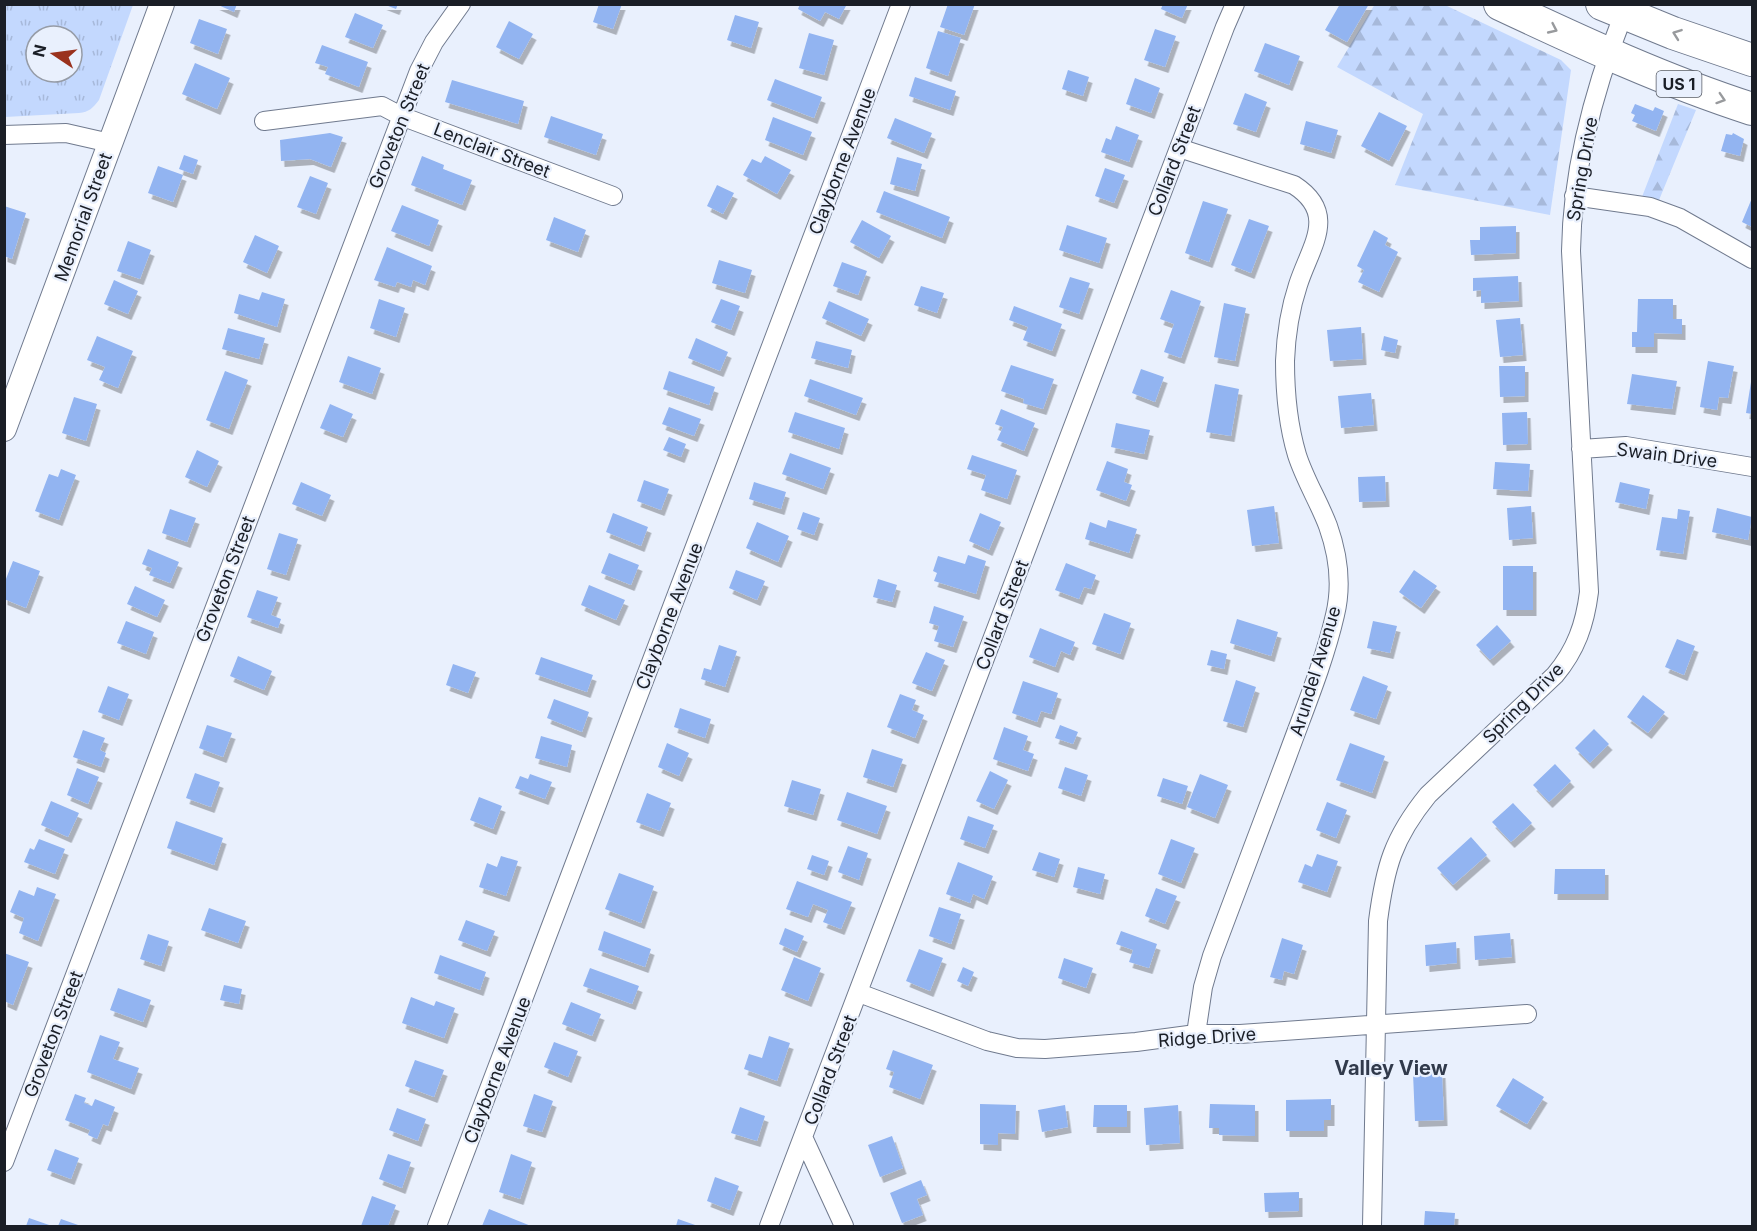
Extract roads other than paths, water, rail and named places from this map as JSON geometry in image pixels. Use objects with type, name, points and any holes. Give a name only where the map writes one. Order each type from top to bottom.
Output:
[{"type":"highway","name":"US 1","points":[[1500,4],[1608,55],[1701,92],[1752,109]]},
{"type":"highway","name":"US 1","points":[[1613,9],[1673,33],[1752,60]]},
{"type":"street","name":"Memorial Street","points":[[4,429],[162,4]]},
{"type":"street","name":"Groveton Street","points":[[4,1162],[401,116],[429,51],[447,21],[461,4]]},
{"type":"street","name":"Clayborne Avenue","points":[[437,1227],[901,4]]},
{"type":"street","name":"Collard Street","points":[[769,1227],[1235,4]]},
{"type":"street","name":"Spring Drive","points":[[1372,1227],[1378,921],[1387,867],[1399,836],[1428,795],[1555,675],[1572,653],[1581,634],[1586,613],[1589,592],[1571,215],[1596,93],[1608,55],[1613,9]]},
{"type":"street","name":"Lenclair Street","points":[[264,121],[382,106],[401,116],[613,195]]},
{"type":"street","points":[[4,135],[66,133],[110,144]]},
{"type":"street","name":"Arundel Avenue","points":[[1179,148],[1294,185],[1305,192],[1314,204],[1318,216],[1318,228],[1314,247],[1298,284],[1289,319],[1285,359],[1286,389],[1291,428],[1298,455],[1311,491],[1328,524],[1338,574],[1335,615],[1317,678],[1212,956],[1203,987],[1196,1034]]},
{"type":"street","points":[[1574,196],[1650,207],[1690,223],[1752,259]]},
{"type":"street","name":"Swain Drive","points":[[1581,450],[1626,446],[1752,467]]},
{"type":"street","name":"Ridge Drive","points":[[859,993],[987,1041],[1017,1048],[1045,1049],[1136,1042],[1196,1034],[1240,1034],[1527,1014]]},
{"type":"street","points":[[803,1137],[844,1227]]},
{"type":"district","name":"Valley View","points":[[1391,1068]]}]
